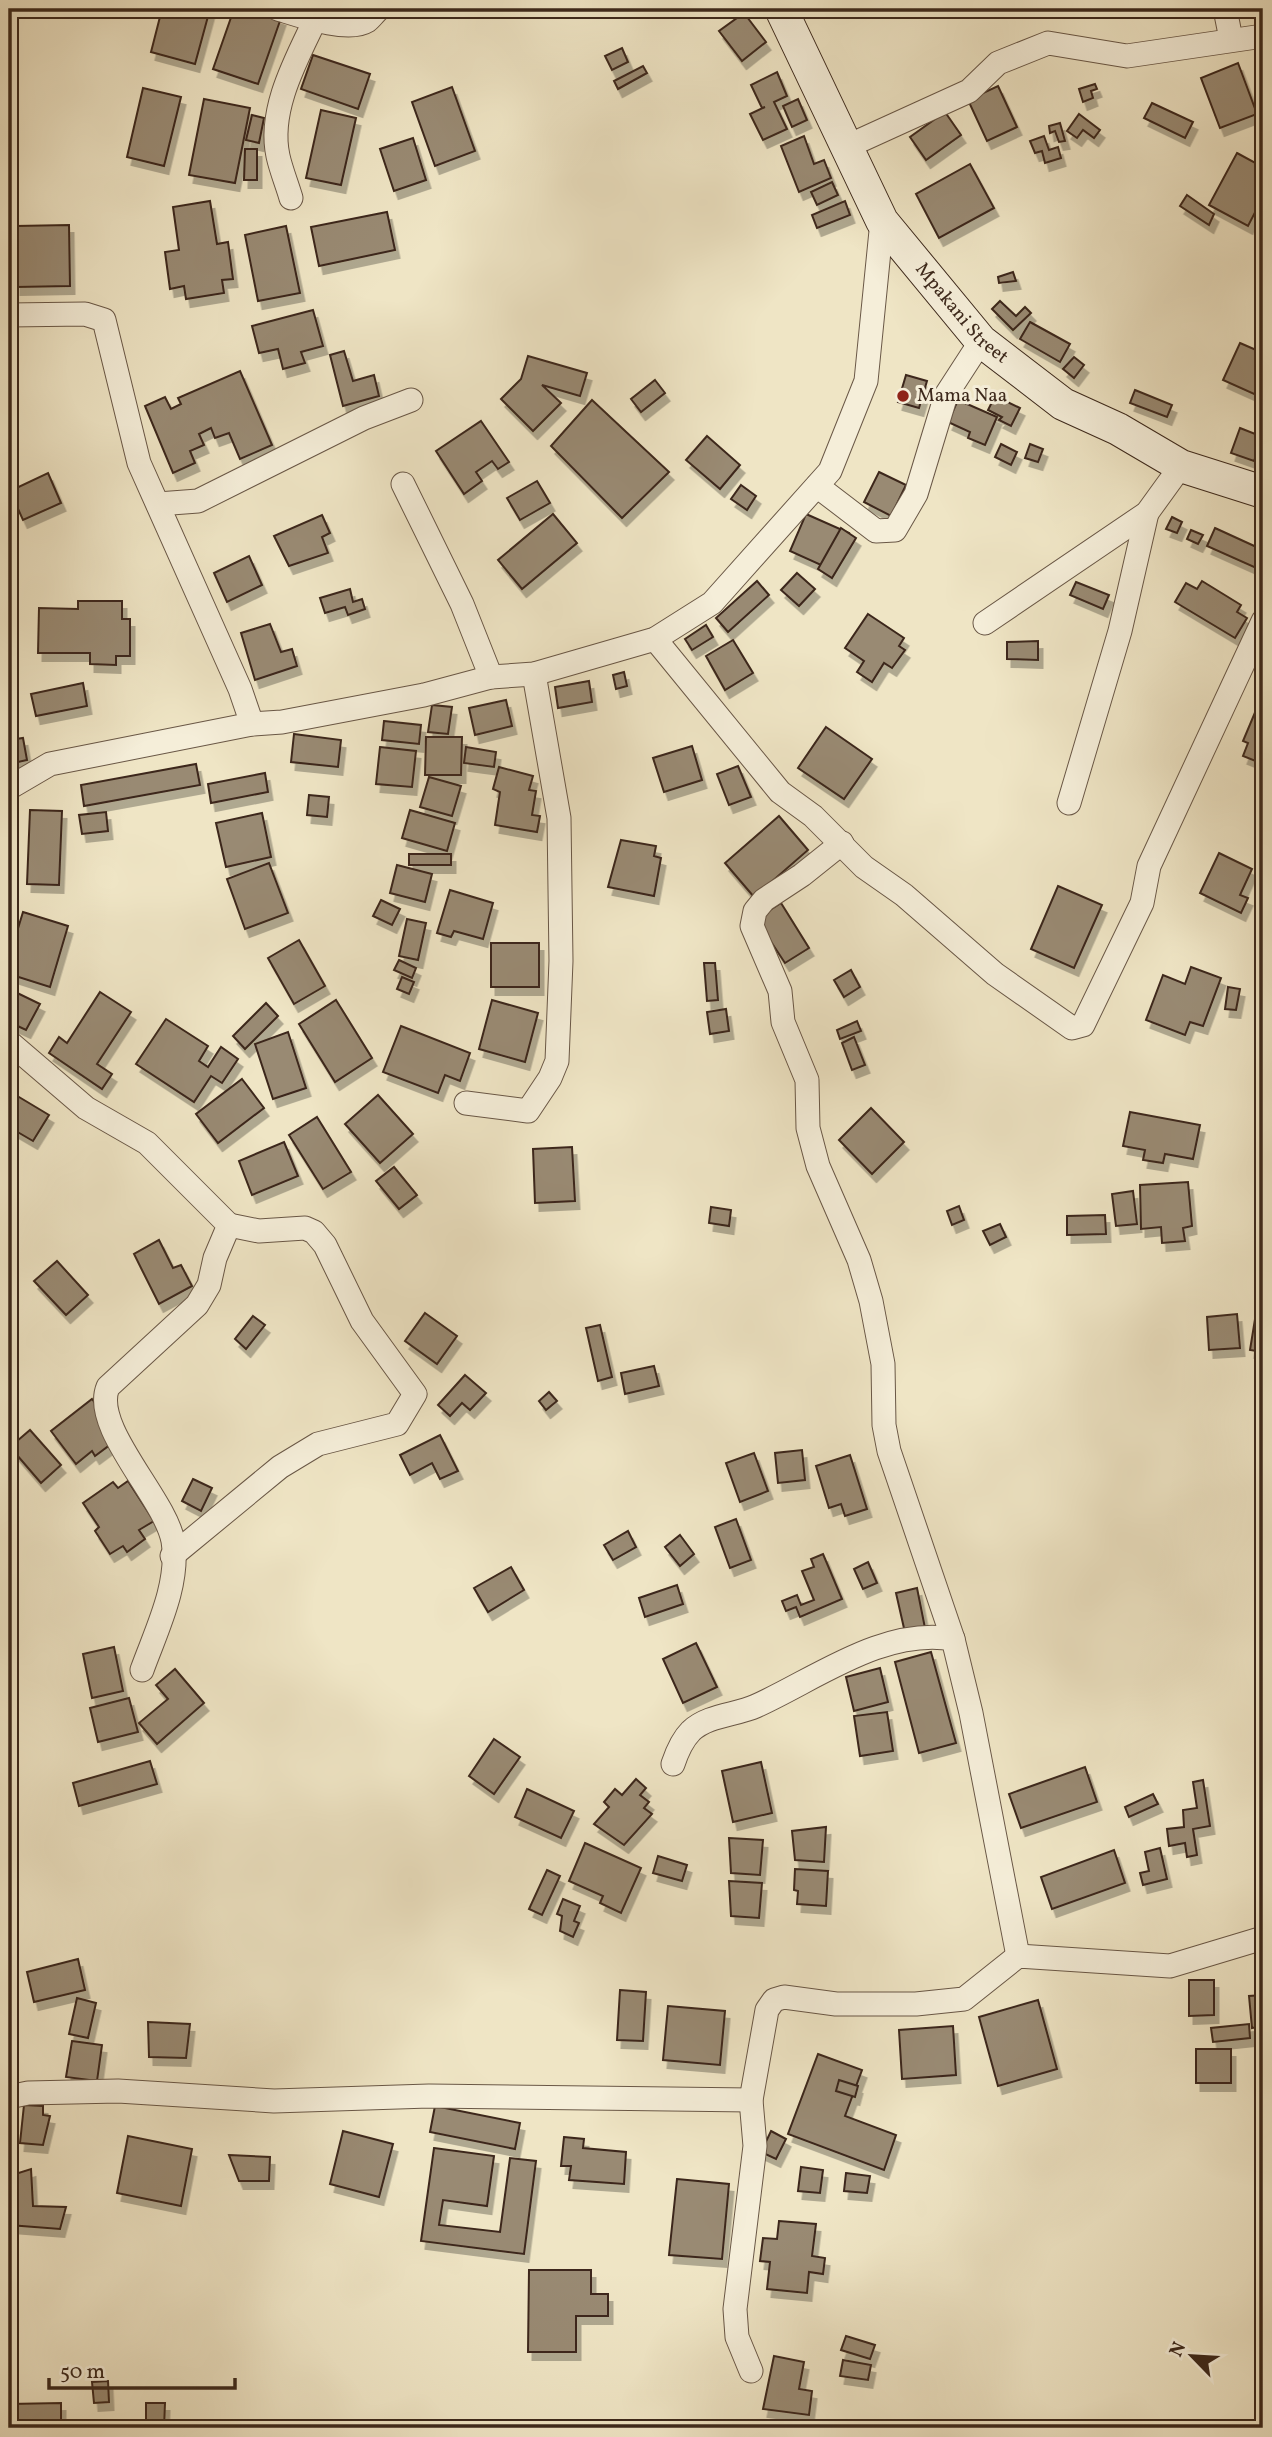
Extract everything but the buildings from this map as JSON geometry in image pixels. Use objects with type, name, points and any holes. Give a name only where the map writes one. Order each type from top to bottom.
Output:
[{"type":"street","points":[[278,9],[315,20],[347,24],[365,22],[379,9]]},
{"type":"street","name":"Mpakani Street","points":[[781,9],[882,221],[981,341],[1063,404],[1118,429],[1181,466],[1263,492]]},
{"type":"street","points":[[1225,9],[1231,39]]},
{"type":"street","points":[[291,198],[278,156],[278,119],[289,76],[315,20]]},
{"type":"street","points":[[846,147],[969,91],[998,64],[1048,43],[1127,56],[1263,36]]},
{"type":"street","points":[[9,788],[50,765],[252,724],[282,722],[424,695],[491,677],[534,674],[655,639],[712,603],[830,471],[866,381],[882,221]]},
{"type":"street","points":[[9,315],[85,314],[104,320],[139,463],[252,724]]},
{"type":"street","points":[[817,486],[876,531],[895,530],[916,494],[946,395],[981,341]]},
{"type":"street","points":[[158,504],[198,501],[304,450],[342,428],[411,400]]},
{"type":"street","points":[[985,623],[1147,513],[1181,466]]},
{"type":"street","points":[[403,484],[462,604],[491,677]]},
{"type":"street","points":[[1069,803],[1120,631],[1147,513]]},
{"type":"street","points":[[655,639],[780,792],[813,816],[864,867],[914,902],[995,974],[1072,1028],[1083,1025],[1142,902],[1149,866],[1263,621]]},
{"type":"street","points":[[466,1103],[528,1111],[550,1079],[557,1060],[561,961],[559,818],[534,674]]},
{"type":"street","points":[[842,843],[764,901],[755,911],[752,926],[780,991],[783,1022],[807,1080],[808,1128],[818,1166],[859,1260],[871,1301],[883,1364],[884,1425],[889,1451],[953,1639],[971,1713],[1018,1956]]},
{"type":"street","points":[[9,1042],[86,1108],[146,1143],[229,1225],[260,1231],[305,1228],[314,1232],[325,1245],[362,1321],[415,1394],[397,1424],[318,1444],[289,1461],[172,1556]]},
{"type":"street","points":[[142,1671],[170,1589],[173,1542],[166,1520],[107,1417],[105,1395],[108,1387],[197,1305],[209,1285],[215,1258],[229,1225]]},
{"type":"street","points":[[673,1764],[680,1745],[692,1730],[709,1721],[753,1707],[867,1651],[936,1636],[953,1639]]},
{"type":"street","points":[[751,2371],[737,2337],[735,2309],[754,2146],[751,2100],[767,2010],[774,2000],[784,1997],[835,2004],[916,2004],[964,1999],[1018,1956],[1170,1966],[1263,1938]]},
{"type":"street","points":[[9,2097],[28,2093],[118,2091],[299,2102],[429,2096],[751,2100]]},
{"type":"place","name":"Mama Naa","points":[[903,396]]}]
